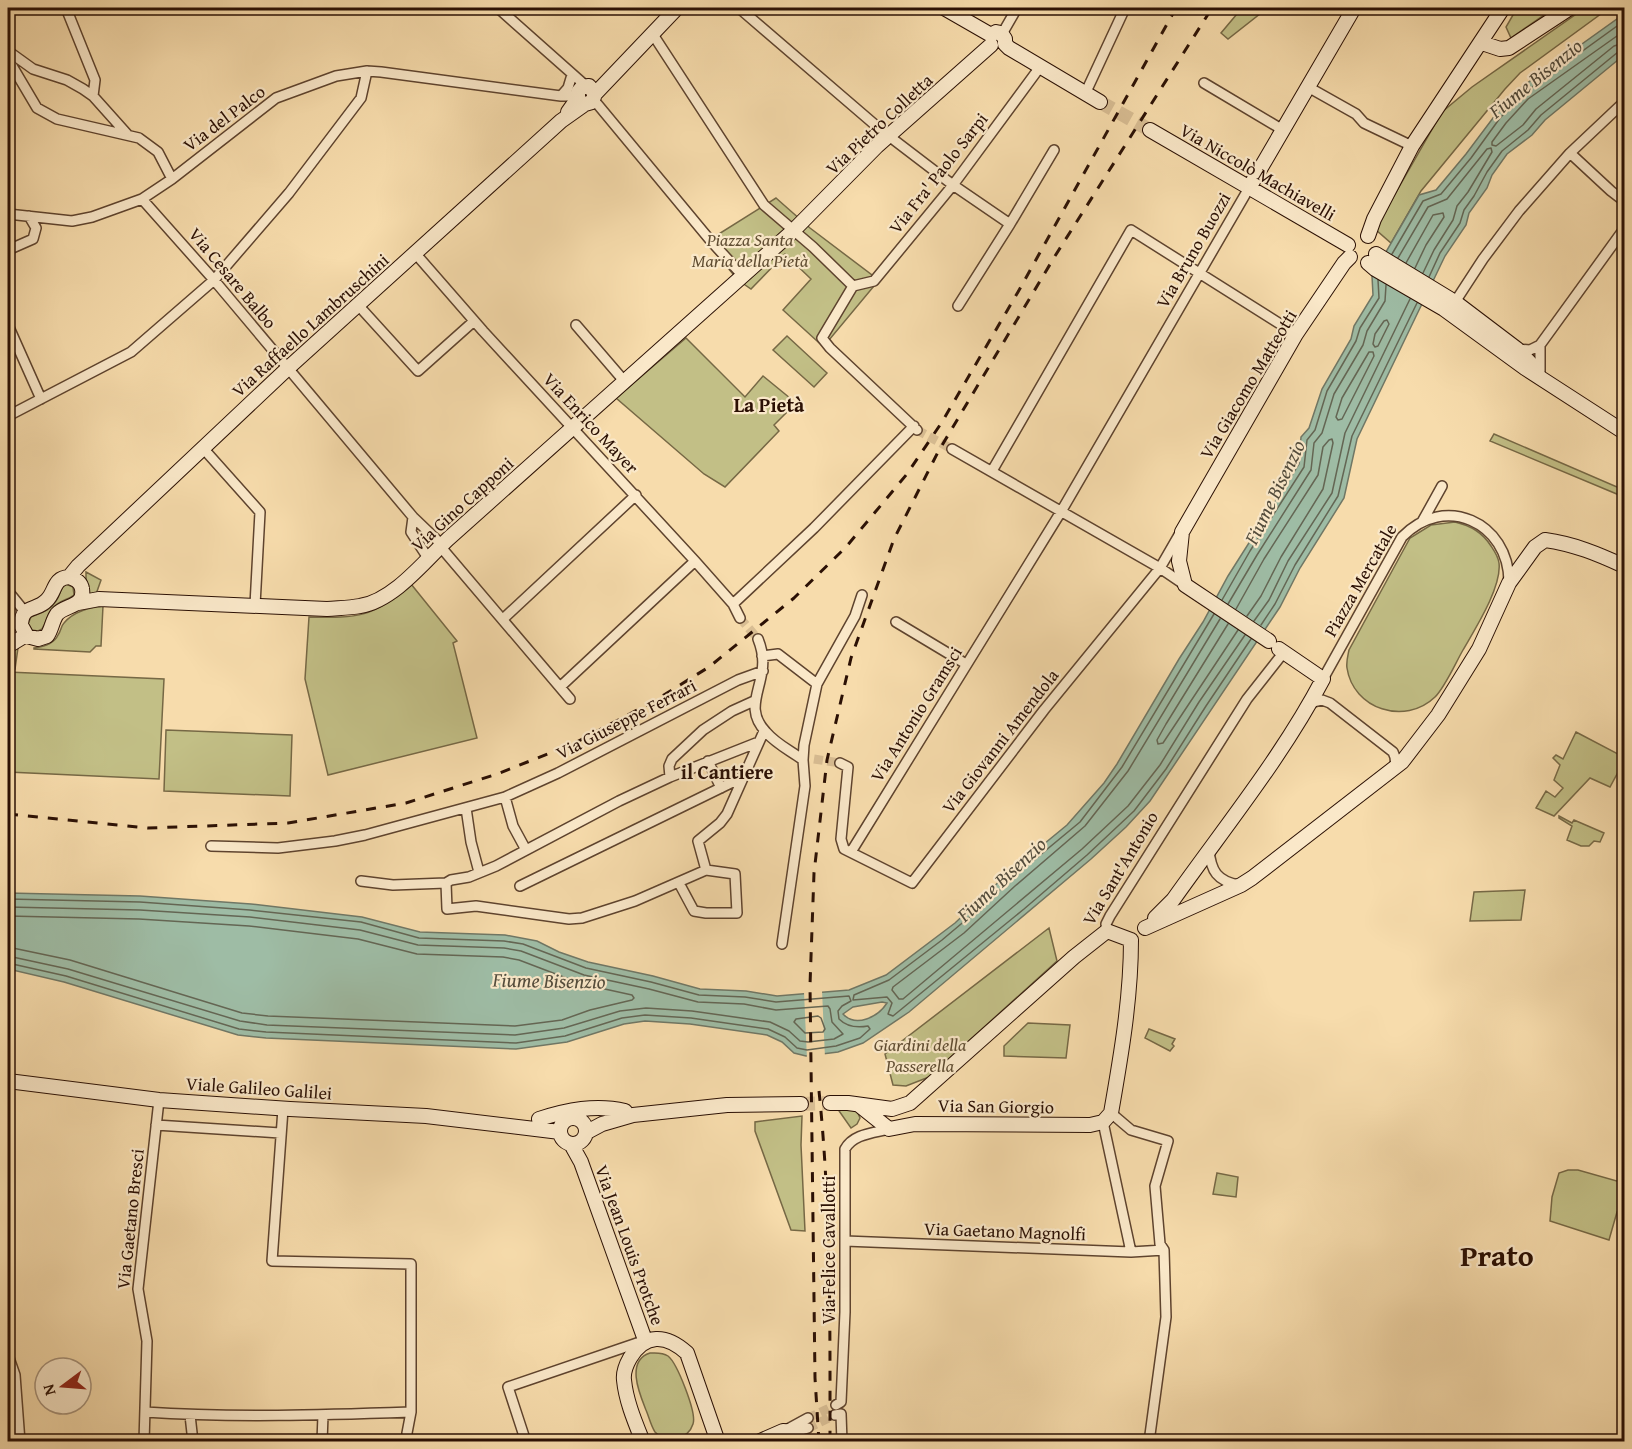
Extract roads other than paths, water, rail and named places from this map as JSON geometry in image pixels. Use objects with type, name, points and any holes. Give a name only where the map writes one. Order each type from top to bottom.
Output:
[{"type":"street","points":[[66,8],[95,80],[93,96]]},
{"type":"street","name":"Via Raffaello Lambruschini","points":[[74,580],[86,559],[202,447],[561,121],[583,90],[615,72],[677,8]]},
{"type":"street","points":[[739,8],[889,136],[953,185],[1010,224]]},
{"type":"street","points":[[944,8],[997,39],[1040,68],[1100,102]]},
{"type":"street","points":[[997,39],[1017,8]]},
{"type":"street","points":[[1085,94],[1125,8]]},
{"type":"street","name":"Via Bruno Buozzi","points":[[1062,510],[1354,8]]},
{"type":"street","points":[[1376,261],[1377,245],[1368,236],[1374,219],[1412,146],[1503,8]]},
{"type":"street","points":[[1482,43],[1500,49],[1509,48],[1570,8]]},
{"type":"street","points":[[502,9],[583,90],[742,276]]},
{"type":"street","points":[[652,33],[765,205],[853,286],[822,338],[916,428],[733,604]]},
{"type":"street","name":"Via Pietro Colletta","points":[[793,231],[889,136],[997,39]]},
{"type":"street","points":[[8,51],[33,69],[67,80],[93,96],[127,134]]},
{"type":"street","points":[[8,59],[37,108],[57,119],[139,138],[158,152],[172,179]]},
{"type":"street","name":"Via Fra' Paolo Sarpi","points":[[853,286],[874,281],[953,185],[1040,68]]},
{"type":"street","points":[[8,416],[131,352],[214,280],[288,193],[362,98],[367,71]]},
{"type":"street","name":"Via del Palco","points":[[8,214],[72,221],[92,217],[142,199],[172,179],[276,98],[336,76],[367,71],[561,96],[583,90]]},
{"type":"street","points":[[1203,83],[1283,130]]},
{"type":"street","points":[[1308,87],[1356,114],[1364,123],[1412,146]]},
{"type":"street","points":[[561,96],[568,88],[583,90]]},
{"type":"street","points":[[1446,301],[1570,153],[1624,102]]},
{"type":"street","name":"Via Niccolò Machiavelli","points":[[1150,130],[1249,188],[1349,251]]},
{"type":"street","points":[[958,306],[1053,150]]},
{"type":"street","points":[[1570,153],[1624,201]]},
{"type":"street","name":"Via Cesare Balbo","points":[[142,199],[214,280],[413,517],[442,546],[570,699]]},
{"type":"street","points":[[8,250],[33,239],[36,228],[29,216]]},
{"type":"street","points":[[1517,348],[1530,350],[1540,345],[1624,229]]},
{"type":"street","points":[[992,471],[1131,230],[1296,334]]},
{"type":"street","name":"Via Gino Capponi","points":[[78,603],[99,599],[327,609],[361,606],[381,599],[407,579],[793,231]]},
{"type":"street","name":"Via Giacomo Matteotti","points":[[1160,568],[1296,334],[1344,263],[1354,237],[1368,236]]},
{"type":"street","points":[[1349,251],[1356,263],[1376,261],[1446,301],[1517,348],[1531,362],[1540,376]]},
{"type":"street","name":"Via Enrico Mayer","points":[[415,253],[474,321],[695,561],[733,604],[740,618]]},
{"type":"street","points":[[1446,301],[1463,322],[1525,368],[1624,432]]},
{"type":"street","points":[[358,305],[418,371],[474,321]]},
{"type":"street","points":[[8,325],[41,399]]},
{"type":"street","points":[[576,325],[625,382]]},
{"type":"street","points":[[1540,345],[1540,376]]},
{"type":"street","points":[[202,447],[260,512],[255,605]]},
{"type":"street","points":[[952,449],[1160,568],[1323,679]]},
{"type":"street","points":[[1422,522],[1443,486]]},
{"type":"street","points":[[503,620],[636,495]]},
{"type":"street","name":"Via Antonio Gramsci","points":[[840,763],[848,767],[841,839],[844,849],[850,852],[1062,510]]},
{"type":"street","name":"Piazza Mercatale","points":[[1131,940],[1173,900],[1277,753],[1310,703],[1402,537],[1411,527],[1442,516],[1456,516],[1465,517],[1488,530],[1502,548],[1507,560],[1509,583]]},
{"type":"street","name":"Via Cesare Balbo","points":[[413,517],[411,532],[428,558]]},
{"type":"street","name":"Via Giacomo Matteotti","points":[[1182,532],[1179,561],[1185,585]]},
{"type":"street","name":"Piazza Mercatale","points":[[1145,928],[1242,885],[1402,762],[1482,651],[1509,583],[1535,547],[1545,540],[1566,543],[1624,566]]},
{"type":"street","points":[[560,687],[695,561]]},
{"type":"street","name":"Via Giovanni Amendola","points":[[850,852],[912,883],[1044,710],[1160,568]]},
{"type":"street","points":[[8,591],[23,615],[22,630],[32,638],[43,638],[50,633],[57,614],[78,603],[82,593],[74,580],[62,578],[56,582],[50,598],[23,615],[8,629]]},
{"type":"street","points":[[782,944],[805,786],[803,760],[817,684],[855,616],[862,595]]},
{"type":"street","points":[[896,622],[966,664]]},
{"type":"street","points":[[8,646],[26,635]]},
{"type":"street","points":[[758,639],[762,648],[763,671],[754,701],[757,716],[764,731],[777,742],[803,760],[814,759]]},
{"type":"street","name":"Via Sant'Antonio","points":[[910,1103],[1074,957],[1107,931],[1106,924],[1110,916],[1241,709],[1277,647]]},
{"type":"street","points":[[762,656],[778,654],[817,684]]},
{"type":"street","name":"Via Giuseppe Ferrari","points":[[211,846],[278,848],[365,836],[505,797],[558,773],[738,680],[763,671]]},
{"type":"street","points":[[1310,703],[1322,700],[1330,703],[1393,752],[1396,767]]},
{"type":"street","points":[[670,777],[669,766],[672,759],[703,730],[732,711],[754,701]]},
{"type":"street","points":[[706,870],[698,841],[720,823],[727,814],[756,743],[764,731]]},
{"type":"street","points":[[361,881],[393,885],[447,883],[451,880],[469,877],[670,777],[756,743]]},
{"type":"street","points":[[708,761],[721,788]]},
{"type":"street","points":[[520,886],[743,777]]},
{"type":"street","points":[[505,797],[513,826],[526,850]]},
{"type":"street","points":[[466,808],[471,843],[479,872]]},
{"type":"street","points":[[1209,850],[1213,868],[1220,878],[1228,883],[1242,885]]},
{"type":"street","points":[[447,883],[447,909],[476,906],[543,916],[582,918],[679,883],[706,870],[735,874],[737,913],[694,911],[679,883]]},
{"type":"street","points":[[1107,931],[1131,940],[1130,979],[1107,1118],[1131,1252]]},
{"type":"street","name":"Viale Galileo Galilei","points":[[8,1081],[159,1100],[426,1116],[509,1124]]},
{"type":"street","name":"Via Gaetano Bresci","points":[[144,1442],[147,1341],[138,1289],[159,1100]]},
{"type":"street","points":[[830,1103],[892,1109],[910,1103],[915,1124]]},
{"type":"street","points":[[562,1127],[561,1138],[581,1135],[629,1113],[727,1105],[801,1104]]},
{"type":"street","points":[[859,1105],[892,1128]]},
{"type":"street","points":[[509,1124],[539,1119],[574,1109],[612,1108],[629,1113]]},
{"type":"street","points":[[283,1109],[272,1261],[411,1264],[411,1412],[407,1433],[408,1442]]},
{"type":"street","points":[[892,1109],[892,1128]]},
{"type":"street","points":[[509,1124],[562,1127],[574,1118],[581,1135]]},
{"type":"street","points":[[1107,1118],[1131,1130],[1168,1141],[1155,1186],[1160,1245],[1164,1250],[1166,1317],[1149,1442]]},
{"type":"street","name":"Via San Giorgio","points":[[892,1128],[915,1124],[1090,1125],[1107,1118]]},
{"type":"street","points":[[539,1119],[562,1127]]},
{"type":"street","points":[[156,1125],[280,1133]]},
{"type":"street","name":"Via Felice Cavallotti","points":[[842,1442],[838,1409],[845,1312],[845,1149],[855,1138],[892,1128]]},
{"type":"street","name":"Via Jean Louis Protche","points":[[581,1135],[581,1162],[645,1340]]},
{"type":"street","name":"Via Gaetano Magnolfi","points":[[845,1241],[1131,1252],[1164,1250]]},
{"type":"street","points":[[643,1442],[628,1402],[623,1377],[626,1365],[635,1350],[645,1340]]},
{"type":"street","points":[[526,1442],[508,1387],[645,1340],[664,1340],[677,1344],[687,1353],[718,1442]]},
{"type":"street","points":[[8,1355],[15,1375],[20,1442]]},
{"type":"street","points":[[145,1412],[190,1415],[323,1415],[411,1412]]},
{"type":"street","points":[[190,1415],[193,1442]]},
{"type":"street","points":[[322,1442],[323,1415]]},
{"type":"street","points":[[758,1442],[798,1430]]},
{"type":"water","name":"Fiume Bisenzio","points":[[1624,14],[1624,55],[1507,154],[1469,213],[1466,225],[1445,256],[1357,439],[1344,498],[1300,568],[1280,607],[1150,801],[1091,859],[909,1012],[863,1043],[838,1052],[806,1056],[794,1053],[782,1042],[767,1035],[690,1024],[645,1021],[624,1024],[567,1042],[516,1049],[266,1038],[238,1035],[64,982],[8,969],[8,893],[140,896],[251,904],[362,917],[420,932],[505,935],[537,941],[588,962],[700,989],[746,991],[777,996],[849,990],[886,975],[955,923],[1005,876],[1067,825],[1104,783],[1203,622],[1228,576],[1299,464],[1301,437],[1309,428],[1322,389],[1351,339],[1354,326],[1373,295],[1372,276],[1419,195],[1436,190],[1496,114],[1519,89]],"holes":[[[887,1003],[878,1013],[867,1019],[854,1020],[843,1014],[853,1007]]]},
{"type":"tunnel","points":[[1100,102],[1150,130]]},
{"type":"tunnel","points":[[917,430],[952,449]]},
{"type":"tunnel","points":[[740,618],[758,639]]},
{"type":"tunnel","points":[[814,759],[840,763]]},
{"type":"tunnel","points":[[801,1104],[830,1103]]},
{"type":"tunnel","points":[[808,1418],[836,1405]]},
{"type":"tunnel","points":[[808,1428],[835,1415]]},
{"type":"railway","points":[[8,814],[148,828],[288,823],[406,803],[497,774],[573,744],[654,701],[709,667],[794,598],[846,547],[907,474],[942,422],[1018,292],[1176,8]]},
{"type":"railway","points":[[819,1442],[815,1378],[810,985],[814,873],[827,760],[851,658],[894,539],[938,452],[1055,256],[1212,8]]},
{"type":"railway","points":[[819,1091],[828,1222],[830,1442]]},
{"type":"district","name":"La Pietà","points":[[769,404]]},
{"type":"district","name":"il Cantiere","points":[[727,771]]},
{"type":"district","name":"Prato","points":[[1497,1255]]},
{"type":"park label","name":"Piazza Santa Maria della Pietà","points":[[750,249]]},
{"type":"park label","name":"Giardini della Passerella","points":[[920,1054]]}]
